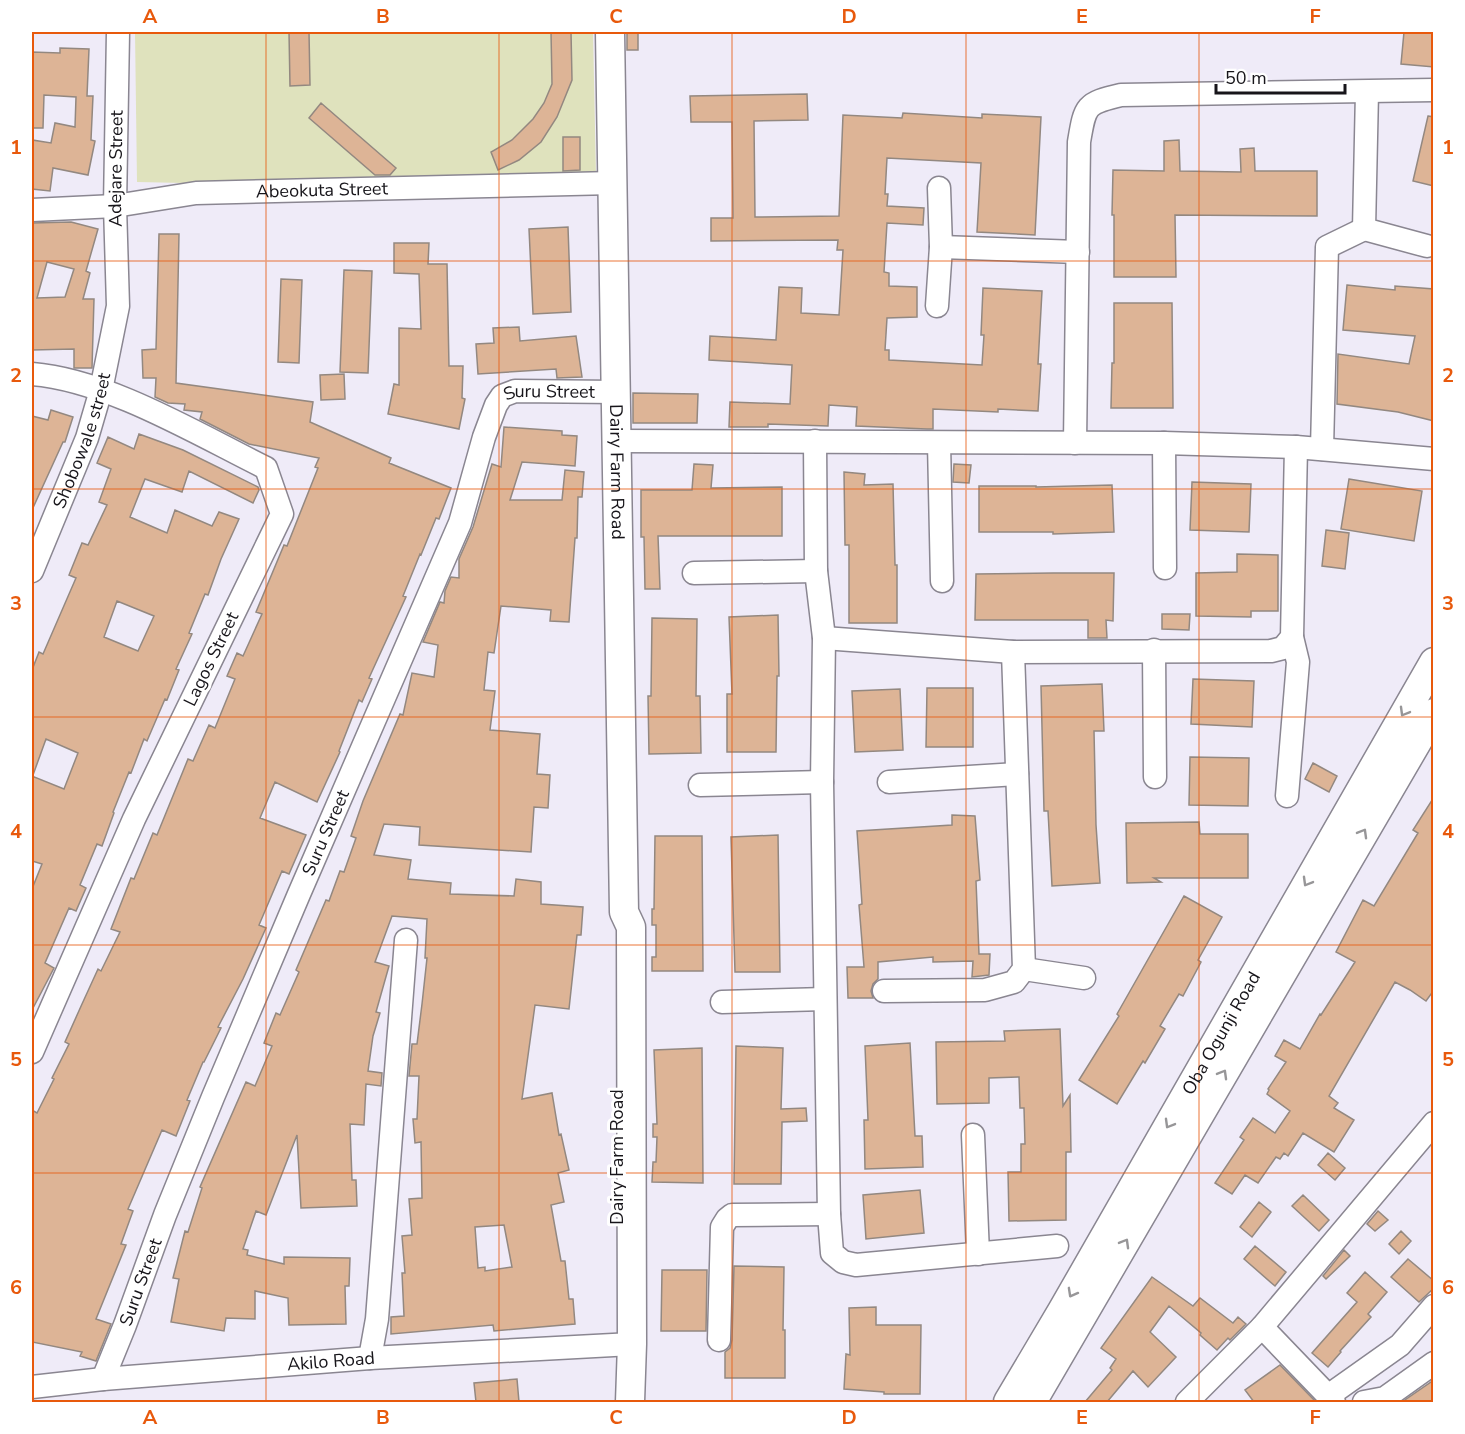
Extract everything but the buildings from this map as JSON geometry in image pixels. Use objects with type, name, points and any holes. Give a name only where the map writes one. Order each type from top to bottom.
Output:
[{"type":"main road","name":"Dairy Farm Road","points":[[610,32],[624,912],[631,927],[624,1345],[617,1402]]},
{"type":"main road","name":"Oba Ogunji Road","points":[[1032,1402],[1099,1267],[1434,662]]},
{"type":"main road","name":"Oba Ogunji Road","points":[[1008,1402],[1099,1267],[1434,713]]},
{"type":"main road","name":"Dairy Farm Road","points":[[624,1345],[630,1402]]},
{"type":"street","name":"Adejare Street","points":[[118,32],[116,206],[118,306]]},
{"type":"street","points":[[1075,443],[1079,142],[1083,115],[1091,104],[1121,95],[1434,90]]},
{"type":"street","points":[[1364,230],[1367,92]]},
{"type":"street","name":"Abeokuta Street","points":[[32,210],[116,206],[196,193],[613,183]]},
{"type":"street","points":[[937,306],[940,247],[939,188]]},
{"type":"street","points":[[1322,449],[1327,247],[1364,230],[1427,246]]},
{"type":"street","points":[[940,247],[1078,252]]},
{"type":"street","name":"Shobowale street","points":[[32,571],[87,438],[101,390],[118,306]]},
{"type":"street","name":"Lagos Street","points":[[32,375],[101,390],[266,468],[282,514],[134,819],[32,1052]]},
{"type":"street","name":"Suru Street","points":[[103,1379],[165,1215],[213,1097],[460,523],[496,405],[502,396],[515,391],[617,392]]},
{"type":"street","points":[[618,441],[1164,443],[1296,447],[1434,459]]},
{"type":"street","points":[[815,441],[816,571],[824,638],[822,782],[829,1214],[832,1253],[843,1262],[856,1264],[1057,1246]]},
{"type":"street","points":[[939,443],[942,582]]},
{"type":"street","points":[[1164,443],[1165,568]]},
{"type":"street","points":[[1287,796],[1298,662],[1292,637],[1296,447]]},
{"type":"street","points":[[694,573],[816,571]]},
{"type":"street","points":[[824,638],[1013,652],[1271,651],[1283,648],[1292,637]]},
{"type":"street","points":[[1154,650],[1155,777]]},
{"type":"street","points":[[884,991],[985,990],[1014,982],[1024,969],[1013,652]]},
{"type":"street","points":[[889,782],[1017,774]]},
{"type":"street","points":[[700,784],[822,782]]},
{"type":"street","points":[[370,1358],[377,1318],[406,940]]},
{"type":"street","points":[[1024,969],[1084,978]]},
{"type":"street","points":[[722,1002],[825,999]]},
{"type":"street","points":[[1187,1402],[1262,1327],[1434,1123]]},
{"type":"street","points":[[973,1136],[978,1254]]},
{"type":"street","points":[[719,1340],[722,1227],[727,1219],[732,1215],[829,1214]]},
{"type":"street","points":[[1262,1327],[1331,1400],[1400,1345],[1434,1305]]},
{"type":"street","name":"Akilo Road","points":[[32,1387],[103,1379],[370,1358],[624,1345]]},
{"type":"street","points":[[1364,1402],[1384,1398],[1434,1363]]},
{"type":"green space","points":[[135,32],[593,32],[596,176],[380,187],[137,182]]}]
